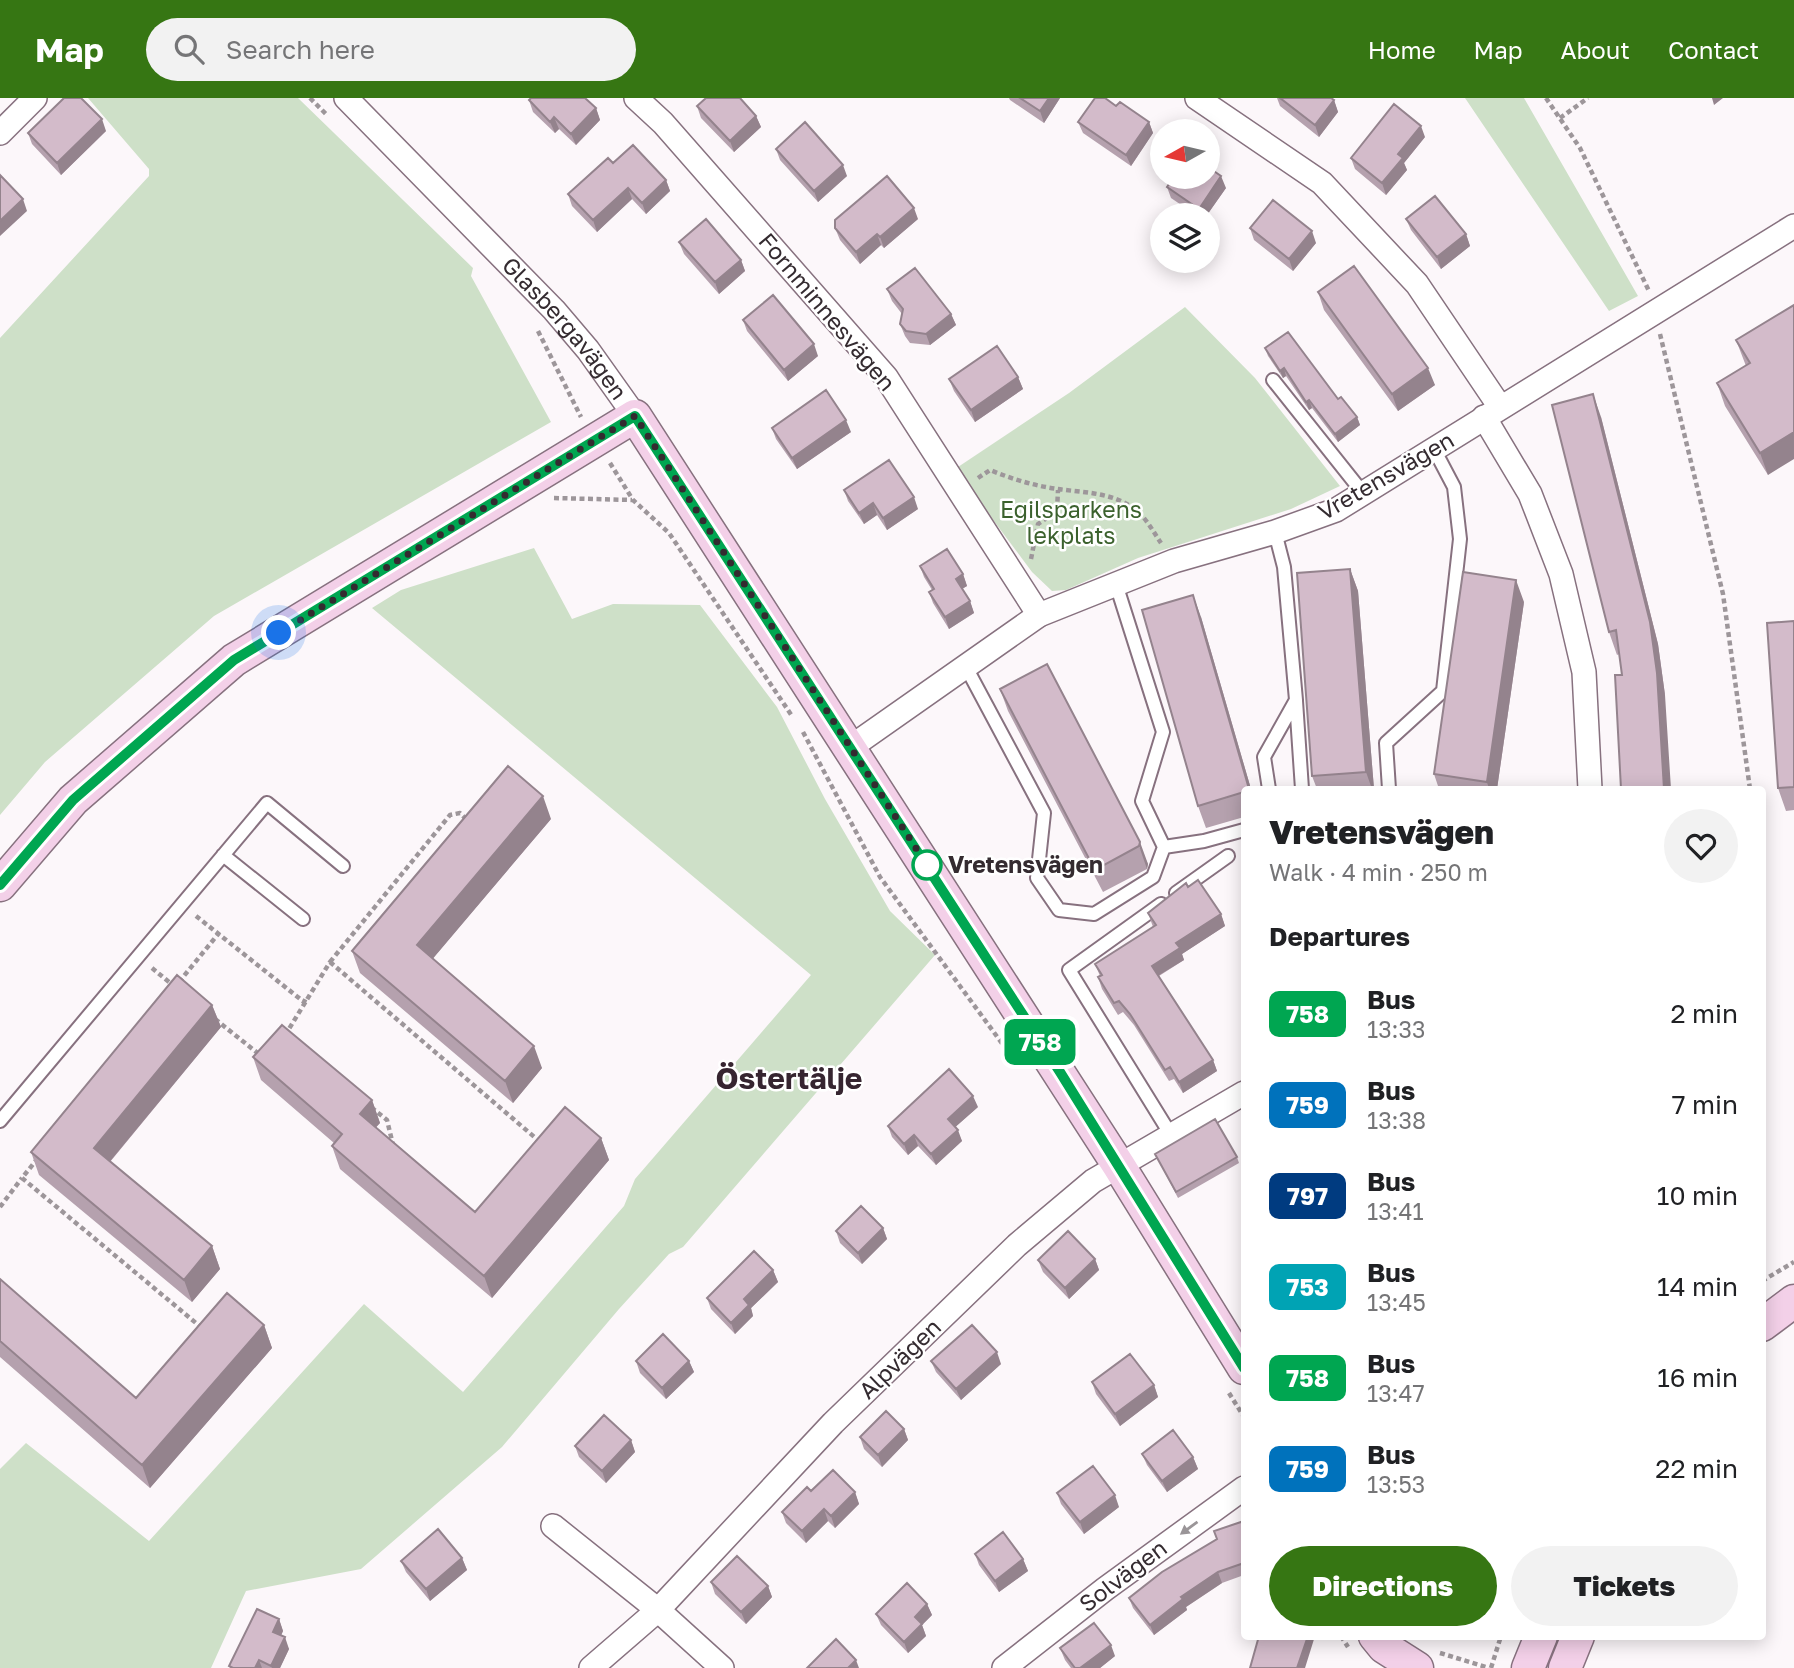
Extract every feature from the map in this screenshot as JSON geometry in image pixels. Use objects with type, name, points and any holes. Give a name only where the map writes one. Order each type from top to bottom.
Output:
[{"type":"street","points":[[0,133],[36,98]]},
{"type":"street","name":"Glasbergavägen","points":[[346,98],[554,310],[589,350],[635,416],[1119,1166],[1233,1376]]},
{"type":"street","name":"Fornminnesvägen","points":[[636,98],[663,123],[886,377],[1040,615]]},
{"type":"street","points":[[1197,98],[1322,183],[1417,284],[1492,412],[1530,494],[1561,574],[1584,672],[1590,786]]},
{"type":"street","name":"Vretensvägen","points":[[851,747],[1040,615],[1174,561],[1275,532],[1336,510],[1794,226]]},
{"type":"street","points":[[0,885],[73,800],[234,660],[635,416]]},
{"type":"street","name":"Alpvägen","points":[[591,1668],[658,1610],[833,1423],[1017,1245],[1093,1181],[1241,1095]]},
{"type":"street","points":[[1766,1322],[1794,1301]]},
{"type":"street","name":"Solvägen","points":[[1004,1668],[1105,1589],[1241,1490]]},
{"type":"street","points":[[553,1525],[658,1610],[722,1668]]},
{"type":"street","points":[[1528,1668],[1539,1640]]},
{"type":"street","points":[[1565,1668],[1576,1640]]},
{"type":"street","points":[[1380,1651],[1418,1662]]},
{"type":"lane","points":[[1273,380],[1363,493]]},
{"type":"lane","points":[[1389,786],[1386,743],[1443,691],[1461,539],[1454,487],[1434,449]]},
{"type":"lane","points":[[1275,532],[1284,566],[1302,786]]},
{"type":"lane","points":[[966,667],[1044,813],[1037,878],[1059,910],[1094,914],[1153,877],[1164,847],[1142,801],[1163,732],[1116,584]]},
{"type":"lane","points":[[1269,786],[1264,757],[1296,700]]},
{"type":"lane","points":[[0,1121],[267,803],[343,866]]},
{"type":"lane","points":[[1164,847],[1205,842],[1241,831]]},
{"type":"lane","points":[[223,855],[303,919]]},
{"type":"lane","points":[[1171,1135],[1069,970],[1228,856]]},
{"type":"path","points":[[310,98],[330,118]]},
{"type":"path","points":[[1546,98],[1580,148],[1648,288],[1723,594],[1750,786]]},
{"type":"path","points":[[1560,118],[1588,98]]},
{"type":"path","points":[[533,324],[575,408],[633,500],[670,533],[794,719]]},
{"type":"path","points":[[958,490],[990,470],[1058,489],[1087,490],[1138,512],[1174,561]]},
{"type":"path","points":[[1016,579],[1029,572],[1038,524],[1056,511],[1058,489]]},
{"type":"path","points":[[550,498],[633,500]]},
{"type":"path","points":[[802,731],[880,877],[957,978],[1019,1067]]},
{"type":"path","points":[[182,904],[304,1002],[330,962],[450,815],[460,813],[476,829]]},
{"type":"path","points":[[167,998],[219,933]]},
{"type":"path","points":[[138,957],[185,995]]},
{"type":"path","points":[[285,1037],[387,1120],[394,1149],[478,1220],[488,1219],[540,1149],[539,1141],[330,962]]},
{"type":"path","points":[[278,1044],[285,1037],[330,962]]},
{"type":"path","points":[[205,1011],[265,1059]]},
{"type":"path","points":[[0,1207],[39,1157]]},
{"type":"path","points":[[22,1178],[204,1330],[196,1340]]},
{"type":"path","points":[[1766,1279],[1794,1262]]},
{"type":"path","points":[[1233,1376],[1241,1406]]},
{"type":"path","points":[[1418,1662],[1443,1655],[1490,1668],[1500,1640]]},
{"type":"green space","points":[[88,98],[298,98],[473,268],[471,276],[551,422],[214,616],[45,762],[0,815],[0,338],[149,176],[149,169]]},
{"type":"green space","points":[[1465,98],[1524,98],[1638,296],[1609,311]]},
{"type":"green space","name":"Egilsparkens lekplats","points":[[1185,307],[1255,378],[1340,486],[1291,509],[1138,558],[1066,590],[1052,591],[1032,572],[955,469],[1069,393]]},
{"type":"green space","points":[[534,548],[572,619],[613,604],[700,605],[777,707],[825,799],[890,911],[935,955],[683,1247],[669,1254],[619,1309],[502,1447],[361,1569],[246,1591],[211,1668],[0,1668],[0,1469],[26,1443],[149,1541],[364,1304],[463,1392],[624,1206],[635,1179],[811,975],[372,608],[401,590]]},
{"type":"building","points":[[64,98],[81,98],[102,119],[57,163],[28,133]]},
{"type":"building","points":[[585,98],[596,108],[571,134],[554,117],[550,122],[529,100]]},
{"type":"building","points":[[706,98],[740,98],[756,116],[730,141],[697,106]]},
{"type":"building","points":[[1020,98],[1049,98],[1040,111]]},
{"type":"building","points":[[1095,98],[1105,98],[1116,106],[1120,102],[1149,122],[1126,155],[1078,122]]},
{"type":"building","points":[[1280,98],[1331,98],[1334,100],[1315,125]]},
{"type":"building","points":[[1394,104],[1421,126],[1398,154],[1403,158],[1382,183],[1351,158]]},
{"type":"building","points":[[805,122],[843,165],[814,191],[776,149]]},
{"type":"building","points":[[633,145],[666,180],[642,203],[628,188],[593,220],[568,194],[608,158],[613,163]]},
{"type":"building","points":[[0,175],[23,199],[0,221]]},
{"type":"building","points":[[887,176],[914,208],[880,237],[877,234],[856,252],[835,228],[835,220]]},
{"type":"building","points":[[1170,189],[1212,189],[1203,203],[1190,203]]},
{"type":"building","points":[[1435,196],[1466,234],[1437,257],[1406,219]]},
{"type":"building","points":[[1273,200],[1312,231],[1289,259],[1250,228]]},
{"type":"building","points":[[706,219],[741,260],[715,282],[679,242]]},
{"type":"building","points":[[1354,266],[1428,368],[1392,394],[1318,292]]},
{"type":"building","points":[[915,268],[951,314],[926,334],[906,331],[900,324],[903,309],[887,289]]},
{"type":"building","points":[[773,295],[814,344],[784,370],[743,320]]},
{"type":"building","points":[[1794,305],[1794,432],[1760,453],[1717,383],[1750,363],[1736,340]]},
{"type":"building","points":[[1288,332],[1338,399],[1341,397],[1357,417],[1335,434],[1309,400],[1306,402],[1284,368],[1280,371],[1265,348]]},
{"type":"building","points":[[997,346],[1018,377],[971,410],[949,379]]},
{"type":"building","points":[[826,390],[846,420],[792,458],[772,428]]},
{"type":"building","points":[[1593,394],[1650,622],[1657,673],[1664,786],[1621,786],[1615,675],[1622,675],[1616,630],[1609,632],[1552,405]]},
{"type":"building","points":[[889,460],[914,497],[883,518],[873,503],[859,513],[844,490]]},
{"type":"building","points":[[947,549],[963,574],[956,579],[970,601],[945,617],[929,592],[934,589],[920,566]]},
{"type":"building","points":[[1350,569],[1366,772],[1312,776],[1297,573]]},
{"type":"building","points":[[1463,572],[1516,580],[1487,782],[1434,774]]},
{"type":"building","points":[[1193,595],[1248,786],[1241,786],[1241,793],[1198,806],[1142,610]]},
{"type":"building","points":[[1794,621],[1794,787],[1778,788],[1767,623]]},
{"type":"building","points":[[1047,664],[1140,842],[1139,846],[1095,870],[1000,689]]},
{"type":"building","points":[[508,766],[543,796],[417,945],[534,1046],[505,1081],[352,951]]},
{"type":"building","points":[[1198,880],[1221,914],[1176,943],[1180,948],[1152,966],[1213,1060],[1179,1082],[1170,1067],[1165,1070],[1130,1014],[1119,1001],[1114,1003],[1098,977],[1102,975],[1095,964],[1156,925],[1148,913],[1186,883],[1188,887]]},
{"type":"building","points":[[177,975],[212,1005],[94,1148],[212,1246],[184,1280],[31,1152]]},
{"type":"building","points":[[282,1025],[372,1100],[360,1114],[475,1212],[565,1107],[601,1138],[484,1276],[332,1146],[342,1134],[253,1057]]},
{"type":"building","points":[[949,1069],[973,1096],[948,1119],[958,1130],[931,1154],[914,1135],[904,1144],[888,1126]]},
{"type":"building","points":[[1215,1119],[1237,1157],[1176,1192],[1155,1154]]},
{"type":"building","points":[[861,1206],[883,1228],[858,1253],[836,1231]]},
{"type":"building","points":[[1068,1231],[1095,1259],[1065,1288],[1038,1260]]},
{"type":"building","points":[[754,1251],[773,1270],[744,1299],[749,1305],[731,1323],[707,1298]]},
{"type":"building","points":[[0,1279],[136,1398],[227,1293],[264,1325],[142,1465],[0,1341]]},
{"type":"building","points":[[972,1325],[997,1352],[956,1389],[931,1361]]},
{"type":"building","points":[[663,1334],[689,1361],[662,1388],[636,1361]]},
{"type":"building","points":[[1130,1354],[1154,1385],[1115,1414],[1092,1382]]},
{"type":"building","points":[[886,1411],[904,1429],[878,1455],[860,1437]]},
{"type":"building","points":[[604,1415],[631,1440],[602,1471],[575,1446]]},
{"type":"building","points":[[1173,1430],[1193,1457],[1162,1481],[1142,1454]]},
{"type":"building","points":[[1093,1466],[1115,1495],[1080,1522],[1057,1493]]},
{"type":"building","points":[[833,1470],[855,1492],[831,1516],[824,1509],[802,1531],[782,1512],[807,1487],[811,1491]]},
{"type":"building","points":[[1241,1522],[1241,1564],[1218,1572],[1181,1597],[1183,1599],[1150,1625],[1129,1598],[1162,1572],[1217,1539],[1214,1531]]},
{"type":"building","points":[[438,1529],[462,1558],[426,1589],[401,1561]]},
{"type":"building","points":[[1003,1532],[1023,1559],[995,1581],[975,1554]]},
{"type":"building","points":[[737,1556],[768,1586],[741,1612],[711,1582]]},
{"type":"building","points":[[907,1583],[927,1604],[915,1617],[922,1624],[904,1642],[876,1614]]},
{"type":"building","points":[[257,1609],[279,1619],[273,1632],[285,1637],[271,1666],[259,1660],[255,1668],[233,1668],[229,1666]]},
{"type":"building","points":[[1094,1623],[1111,1645],[1080,1668],[1075,1668],[1060,1648]]},
{"type":"building","points":[[836,1639],[856,1660],[848,1668],[807,1668]]},
{"type":"building","points":[[1258,1640],[1307,1640],[1297,1668],[1250,1668]]},
{"type":"bus line","name":"758","points":[[0,885],[73,800],[234,660],[635,416],[1060,1072],[1241,1363]]},
{"type":"place","name":"Vretensvägen","points":[[927,865]]},
{"type":"district","name":"Östertälje","points":[[789,1079]]},
{"type":"route","points":[[279,633],[635,416],[927,865]]}]
